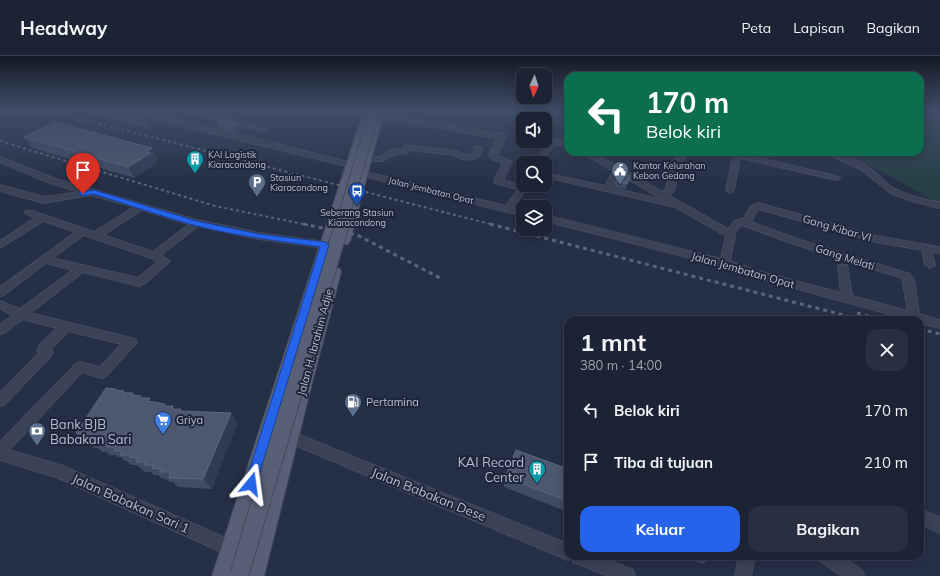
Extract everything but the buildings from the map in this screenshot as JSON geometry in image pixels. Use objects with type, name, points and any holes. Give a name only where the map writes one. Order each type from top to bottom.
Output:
[{"type":"main road","name":"Jalan H. Ibrahim Adjie","points":[[222,576],[332,220],[356,169],[368,134]]},
{"type":"main road","points":[[239,576],[368,134]]},
{"type":"main road","name":"Jalan H. Ibrahim Adjie","points":[[254,576],[314,344],[349,221],[356,169],[366,159],[371,134]]},
{"type":"main road","points":[[332,220],[349,221]]},
{"type":"main road","points":[[294,344],[314,344]]},
{"type":"street","name":"Jalan Jembatan Opat","points":[[222,134],[516,211]]},
{"type":"street","points":[[490,134],[501,137],[493,155],[496,158],[508,162],[498,181],[516,185]]},
{"type":"street","points":[[542,156],[544,151],[553,143],[559,141],[564,142]]},
{"type":"street","points":[[366,159],[383,159],[392,152],[404,151],[409,147],[457,153],[460,156],[470,157],[476,155],[478,149]]},
{"type":"street","points":[[593,156],[680,204],[730,234]]},
{"type":"street","points":[[665,196],[673,186],[673,167],[682,156]]},
{"type":"street","points":[[730,190],[737,156]]},
{"type":"street","points":[[741,156],[836,178]]},
{"type":"street","points":[[836,156],[862,165],[873,173],[882,184],[901,194],[917,200],[940,205]]},
{"type":"street","points":[[0,159],[53,181],[196,223],[259,236],[325,245]]},
{"type":"street","points":[[608,190],[617,170]]},
{"type":"street","points":[[552,177],[666,204],[680,204]]},
{"type":"street","points":[[0,188],[44,200],[94,192]]},
{"type":"street","points":[[508,209],[520,192]]},
{"type":"street","points":[[95,236],[142,206]]},
{"type":"street","name":"Gang Kibar VI","points":[[744,222],[748,220],[753,209],[758,206],[821,220],[876,239],[940,250]]},
{"type":"street","points":[[29,213],[165,261],[141,281],[45,260]]},
{"type":"street","points":[[0,245],[42,218]]},
{"type":"street","name":"Jalan Jembatan Opat","points":[[552,220],[725,263],[755,274],[910,316]]},
{"type":"street","points":[[725,263],[732,229],[738,223],[744,222]]},
{"type":"street","name":"Gang Melati","points":[[744,222],[794,241],[906,276],[909,280],[914,316]]},
{"type":"street","points":[[154,256],[196,223]]},
{"type":"street","points":[[0,292],[82,232]]},
{"type":"street","points":[[926,247],[930,265]]},
{"type":"street","points":[[843,267],[847,299]]},
{"type":"street","points":[[0,330],[82,268]]},
{"type":"street","points":[[0,305],[21,313],[131,342],[102,373],[80,367],[0,453]]},
{"type":"street","name":"Jalan Jembatan Opat","points":[[924,320],[940,324]]},
{"type":"street","points":[[0,401],[46,354],[47,352],[43,350],[44,348],[67,325]]},
{"type":"street","name":"Jalan Babakan Dese","points":[[290,437],[564,550]]},
{"type":"street","name":"Jalan Babakan Sari 1","points":[[0,453],[58,471],[230,548],[262,548]]},
{"type":"street","points":[[924,519],[940,526]]},
{"type":"street","points":[[589,560],[627,576]]},
{"type":"street","points":[[743,576],[746,560]]},
{"type":"street","points":[[833,560],[856,576]]},
{"type":"shaded area","points":[[924,134],[940,134],[940,204],[853,156],[924,156]]},
{"type":"railway","points":[[141,134],[494,225]]},
{"type":"railway","points":[[0,141],[215,206],[308,225]]},
{"type":"railway","points":[[303,224],[357,235],[442,279]]},
{"type":"railway","points":[[490,224],[847,316]]},
{"type":"railway","points":[[857,313],[869,316]]},
{"type":"railway","points":[[924,330],[940,334]]},
{"type":"place","name":"KAI Logistik Kiaracondong","points":[[195,174]]},
{"type":"place","name":"Kantor Kelurahan Kebon Gedang","points":[[620,185]]},
{"type":"place","name":"Stasiun Kiaracondong","points":[[257,197]]},
{"type":"place","name":"Seberang Stasiun Kiaracondong","points":[[357,206]]},
{"type":"place","name":"Pertamina","points":[[353,417]]},
{"type":"place","name":"Griya","points":[[163,435]]},
{"type":"place","name":"Bank BJB Babakan Sari","points":[[37,446]]},
{"type":"place","name":"KAI Record Center","points":[[537,484]]},
{"type":"route","points":[[83,194],[94,192],[196,223],[231,231],[294,242],[325,245],[251,484]]}]
